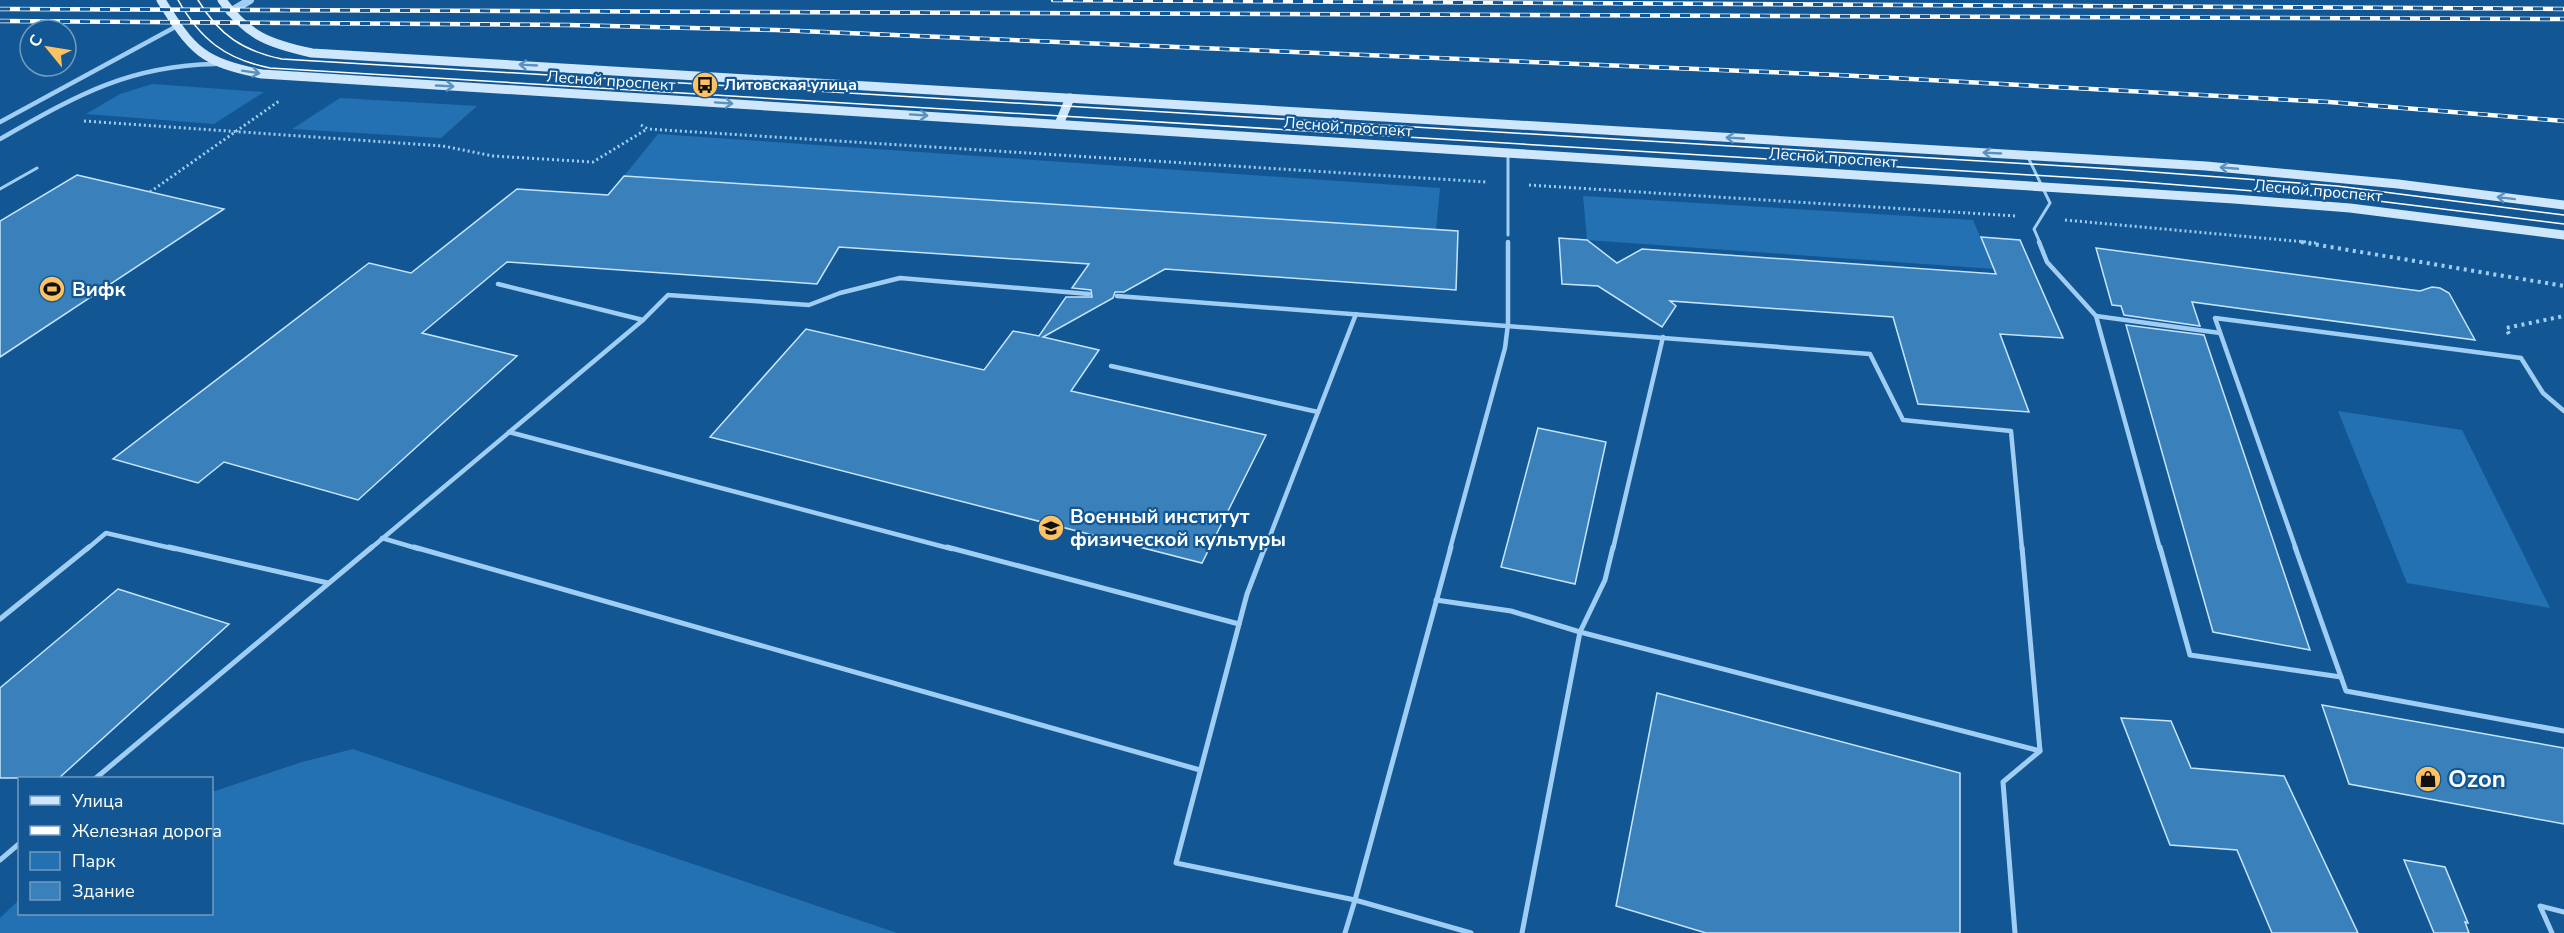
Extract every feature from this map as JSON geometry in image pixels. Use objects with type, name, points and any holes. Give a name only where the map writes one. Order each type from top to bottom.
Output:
[{"type":"main road","name":"Лесной проспект","points":[[161,0],[197,54],[215,64],[283,76],[2042,186],[2350,208],[2564,235]]},
{"type":"main road","name":"Лесной проспект","points":[[222,0],[246,31],[259,39],[312,52],[2259,170],[2398,184],[2564,205]]},
{"type":"main road","points":[[1059,124],[1070,98]]},
{"type":"street","points":[[230,12],[250,0]]},
{"type":"street","points":[[0,122],[177,26]]},
{"type":"street","points":[[0,139],[93,87],[119,76],[159,65],[215,64]]},
{"type":"lane","points":[[1508,153],[1508,235]]},
{"type":"lane","points":[[2027,155],[2050,203],[2034,229],[2047,262],[2096,316],[2190,655],[2341,677]]},
{"type":"lane","points":[[0,189],[37,168]]},
{"type":"lane","points":[[1345,933],[1505,348],[1508,324],[1508,242]]},
{"type":"lane","points":[[97,777],[643,320],[668,295],[809,305],[840,293],[900,278],[1089,294]]},
{"type":"lane","points":[[498,284],[643,320]]},
{"type":"lane","points":[[1117,296],[1508,324],[1870,354],[1903,420],[2011,431],[2040,752]]},
{"type":"lane","points":[[1356,314],[1247,594],[1176,863],[1355,900],[1471,933]]},
{"type":"lane","points":[[2096,316],[2220,333]]},
{"type":"lane","points":[[2564,411],[2543,393],[2521,358],[2214,318],[2346,691],[2564,731]]},
{"type":"lane","points":[[1522,933],[1580,632],[1605,580],[1663,337]]},
{"type":"lane","points":[[1111,366],[1318,412]]},
{"type":"lane","points":[[510,432],[1239,624]]},
{"type":"lane","points":[[0,619],[106,533],[328,583]]},
{"type":"lane","points":[[382,538],[1200,770]]},
{"type":"lane","points":[[1436,600],[1511,610],[1580,632],[1978,733],[2040,752]]},
{"type":"lane","points":[[2015,933],[2003,782],[2040,752]]},
{"type":"lane","points":[[0,860],[18,845]]},
{"type":"lane","points":[[2552,933],[2540,906],[2564,912]]},
{"type":"path","points":[[150,192],[287,96]]},
{"type":"path","points":[[78,121],[442,146],[493,156],[593,162],[648,129]]},
{"type":"path","points":[[637,123],[648,129],[1431,179]]},
{"type":"path","points":[[1581,188],[2042,218],[2317,243],[2564,286]]},
{"type":"path","points":[[2521,358],[2506,328],[2564,316]]},
{"type":"green space","points":[[152,84],[264,92],[214,124],[86,114],[120,94]]},
{"type":"green space","points":[[340,98],[477,106],[441,138],[292,129]]},
{"type":"green space","points":[[658,134],[1440,188],[1436,230],[624,176]]},
{"type":"green space","points":[[1583,196],[1973,220],[1994,269],[1587,240]]},
{"type":"green space","points":[[2338,411],[2462,430],[2550,608],[2407,583]]},
{"type":"green space","points":[[353,749],[897,933],[0,933],[0,918],[18,901],[18,915],[213,915],[213,792],[302,762]]},
{"type":"building","name":"Вифк","points":[[77,175],[224,209],[0,357],[0,221]]},
{"type":"building","points":[[624,176],[1458,231],[1456,290],[1165,269],[1124,292],[1115,292],[1113,298],[1043,337],[1099,350],[1071,391],[1266,435],[1202,563],[710,437],[806,329],[984,370],[1013,331],[1039,336],[1066,297],[1092,297],[1091,290],[1072,288],[1089,264],[839,247],[817,284],[507,262],[422,333],[517,356],[358,500],[224,462],[198,483],[113,459],[369,263],[411,273],[517,189],[608,195]]},
{"type":"building","points":[[1981,237],[2020,240],[2063,338],[2000,334],[2029,412],[1918,404],[1893,317],[1670,301],[1676,306],[1662,327],[1598,286],[1562,284],[1559,238],[1587,240],[1617,263],[1642,249],[1996,274]]},
{"type":"building","points":[[2096,248],[2420,291],[2432,287],[2440,288],[2449,293],[2475,340],[2192,302],[2200,326],[2124,315],[2121,306],[2112,305]]},
{"type":"building","points":[[2126,325],[2204,335],[2310,650],[2213,632]]},
{"type":"building","points":[[1538,428],[1606,442],[1575,584],[1501,567]]},
{"type":"building","points":[[118,589],[229,624],[60,777],[0,778],[0,688]]},
{"type":"building","points":[[1657,693],[1960,773],[1960,933],[1706,933],[1616,906]]},
{"type":"building","points":[[2322,705],[2564,748],[2564,824],[2349,784]]},
{"type":"building","points":[[2121,718],[2171,721],[2191,768],[2284,776],[2358,933],[2272,933],[2237,850],[2170,845]]},
{"type":"building","points":[[2404,860],[2445,867],[2468,923],[2465,922],[2469,933],[2434,933]]},
{"type":"tram line","points":[[178,0],[195,26],[215,45],[240,59],[270,68],[2130,181],[2378,201],[2564,224]]},
{"type":"tram line","points":[[198,0],[214,23],[233,40],[255,51],[282,59],[2114,169],[2337,186],[2564,215]]},
{"type":"railway","points":[[1053,0],[2564,9]]},
{"type":"railway","points":[[0,9],[2564,19]]},
{"type":"railway","points":[[0,21],[568,25],[776,30],[1838,75],[2329,102],[2564,121]]},
{"type":"place","name":"Литовская улица","points":[[705,85]]},
{"type":"place","name":"Вифк","points":[[52,289]]},
{"type":"place","name":"Военный институт физической культуры","points":[[1051,528]]},
{"type":"place","name":"Ozon","points":[[2428,779]]}]
